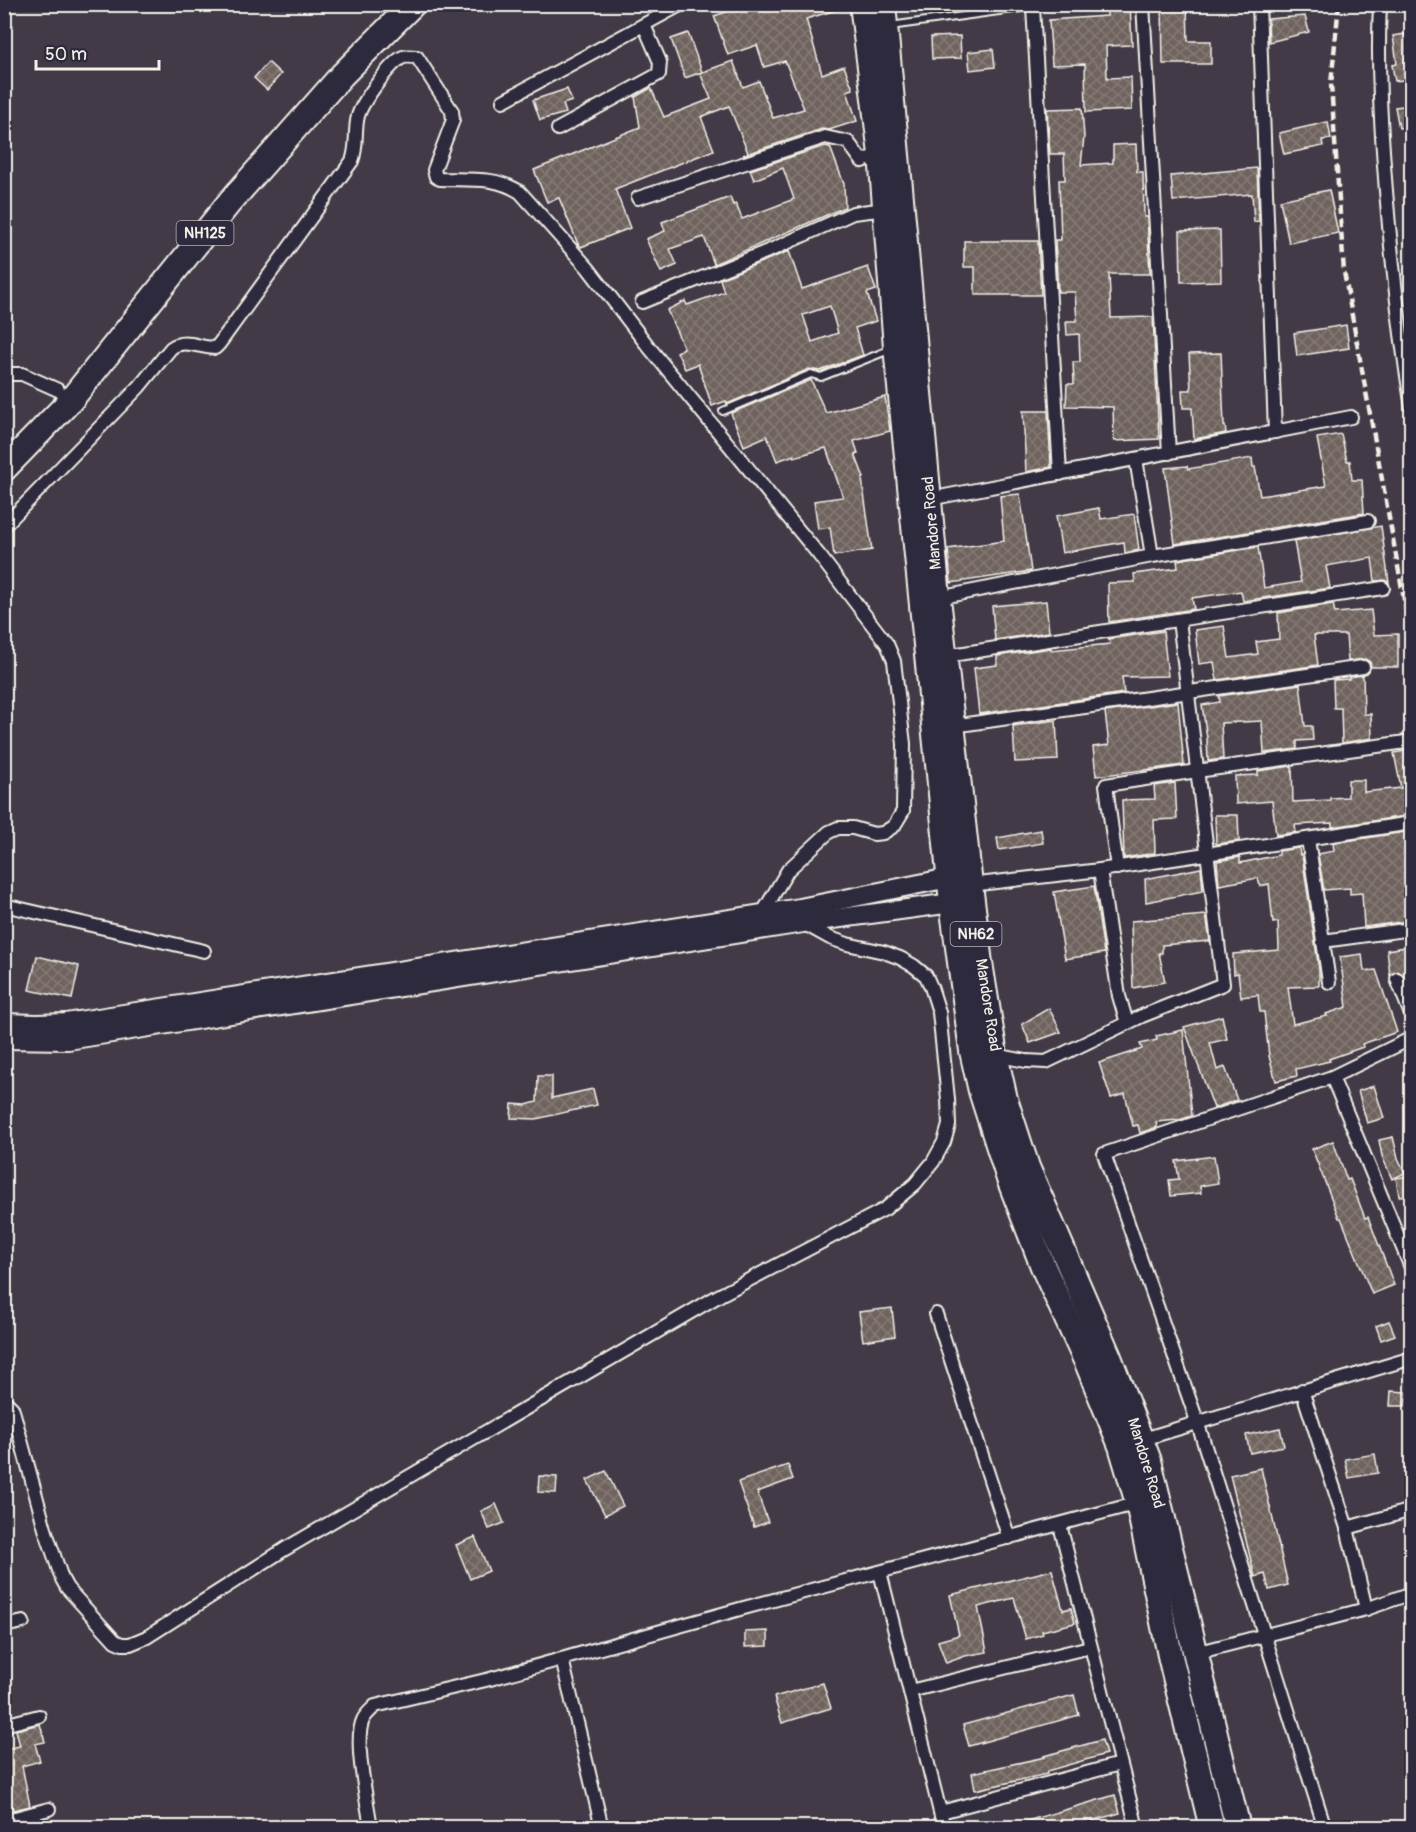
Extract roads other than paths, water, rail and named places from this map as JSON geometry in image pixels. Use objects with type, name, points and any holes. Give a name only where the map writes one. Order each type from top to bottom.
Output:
[{"type":"highway","name":"NH125","points":[[4,445],[58,390],[215,195],[326,71],[391,4]]},
{"type":"highway","name":"NH125","points":[[4,469],[70,401],[229,203],[342,75],[413,4]]},
{"type":"highway","name":"Mandore Road","points":[[862,4],[878,20],[921,501],[960,881],[980,963],[995,1055],[1005,1099],[1027,1167],[1109,1357],[1132,1443],[1138,1503],[1172,1660],[1212,1827]]},
{"type":"highway","name":"Mandore Road","points":[[878,20],[881,154],[896,347],[938,598],[953,726],[960,881],[952,903],[972,1051],[981,1091],[1009,1179],[1044,1269],[1088,1365],[1154,1481],[1238,1827]]},
{"type":"street","points":[[503,101],[682,4]]},
{"type":"street","points":[[1143,4],[1169,453]]},
{"type":"street","points":[[1259,4],[1275,432]]},
{"type":"street","points":[[1380,4],[1378,61],[1380,108],[1394,284],[1406,341],[1412,408]]},
{"type":"street","points":[[1033,7],[1060,474]]},
{"type":"street","points":[[558,129],[659,74],[660,62],[644,25]]},
{"type":"street","points":[[4,526],[140,387],[171,348],[182,343],[205,348],[215,348],[219,344],[352,161],[356,147],[359,112],[372,93],[394,64],[403,57],[417,57],[452,111],[453,120],[434,170],[436,177],[490,180],[507,184],[520,192],[588,268],[655,355],[819,555],[887,644],[894,661],[904,744],[903,811],[894,826],[883,833],[874,834],[853,828],[838,828],[829,832],[788,870],[762,914]]},
{"type":"street","points":[[638,198],[825,137],[849,142],[862,161],[881,154]]},
{"type":"street","points":[[642,302],[853,213],[886,209]]},
{"type":"street","points":[[4,374],[22,374],[58,390]]},
{"type":"street","points":[[921,501],[1351,417]]},
{"type":"street","points":[[1136,459],[1152,556]]},
{"type":"street","points":[[938,598],[1152,556],[1368,521]]},
{"type":"street","points":[[945,656],[1383,588]]},
{"type":"street","points":[[995,1055],[1046,1062],[1127,1023],[1223,984],[1179,620]]},
{"type":"street","points":[[953,726],[1363,667]]},
{"type":"street","points":[[1117,868],[1106,785],[1406,742]]},
{"type":"street","points":[[4,1039],[803,923],[845,909],[960,881],[1117,868],[1412,823]]},
{"type":"street","points":[[1308,839],[1329,982]]},
{"type":"street","points":[[1100,870],[1119,996],[1127,1023]]},
{"type":"street","points":[[4,1023],[67,1031],[762,914],[952,903]]},
{"type":"street","points":[[4,905],[204,951]]},
{"type":"street","points":[[4,1400],[14,1413],[45,1530],[62,1579],[107,1635],[122,1644],[130,1644],[147,1637],[285,1549],[720,1295],[885,1209],[915,1184],[933,1162],[944,1142],[949,1125],[936,999],[926,976],[914,966],[884,952],[830,938],[803,923]]},
{"type":"street","points":[[1323,941],[1412,929]]},
{"type":"street","points":[[1397,980],[1412,1017]]},
{"type":"street","points":[[1325,1827],[1197,1421],[1104,1154],[1332,1077],[1412,1038]]},
{"type":"street","points":[[1332,1077],[1412,1269]]},
{"type":"street","points":[[936,1314],[1009,1538]]},
{"type":"street","points":[[1132,1443],[1197,1421],[1412,1358]]},
{"type":"street","points":[[1302,1390],[1347,1528],[1366,1609]]},
{"type":"street","points":[[371,1827],[360,1740],[362,1720],[375,1706],[490,1679],[1138,1503]]},
{"type":"street","points":[[1347,1528],[1412,1510]]},
{"type":"street","points":[[1060,1525],[1137,1827]]},
{"type":"street","points":[[880,1572],[944,1827]]},
{"type":"street","points":[[1196,1653],[1366,1609],[1412,1593]]},
{"type":"street","points":[[4,1626],[22,1622]]},
{"type":"street","points":[[910,1691],[1090,1647]]},
{"type":"street","points":[[562,1659],[602,1827]]},
{"type":"street","points":[[4,1725],[39,1716]]},
{"type":"street","points":[[940,1812],[1120,1764]]},
{"type":"street","points":[[4,1821],[49,1809]]},
{"type":"lane","points":[[878,20],[1051,4]]},
{"type":"lane","points":[[723,411],[811,374],[821,377],[896,347]]},
{"type":"railway","points":[[1339,4],[1331,84],[1344,272],[1412,643]]}]
